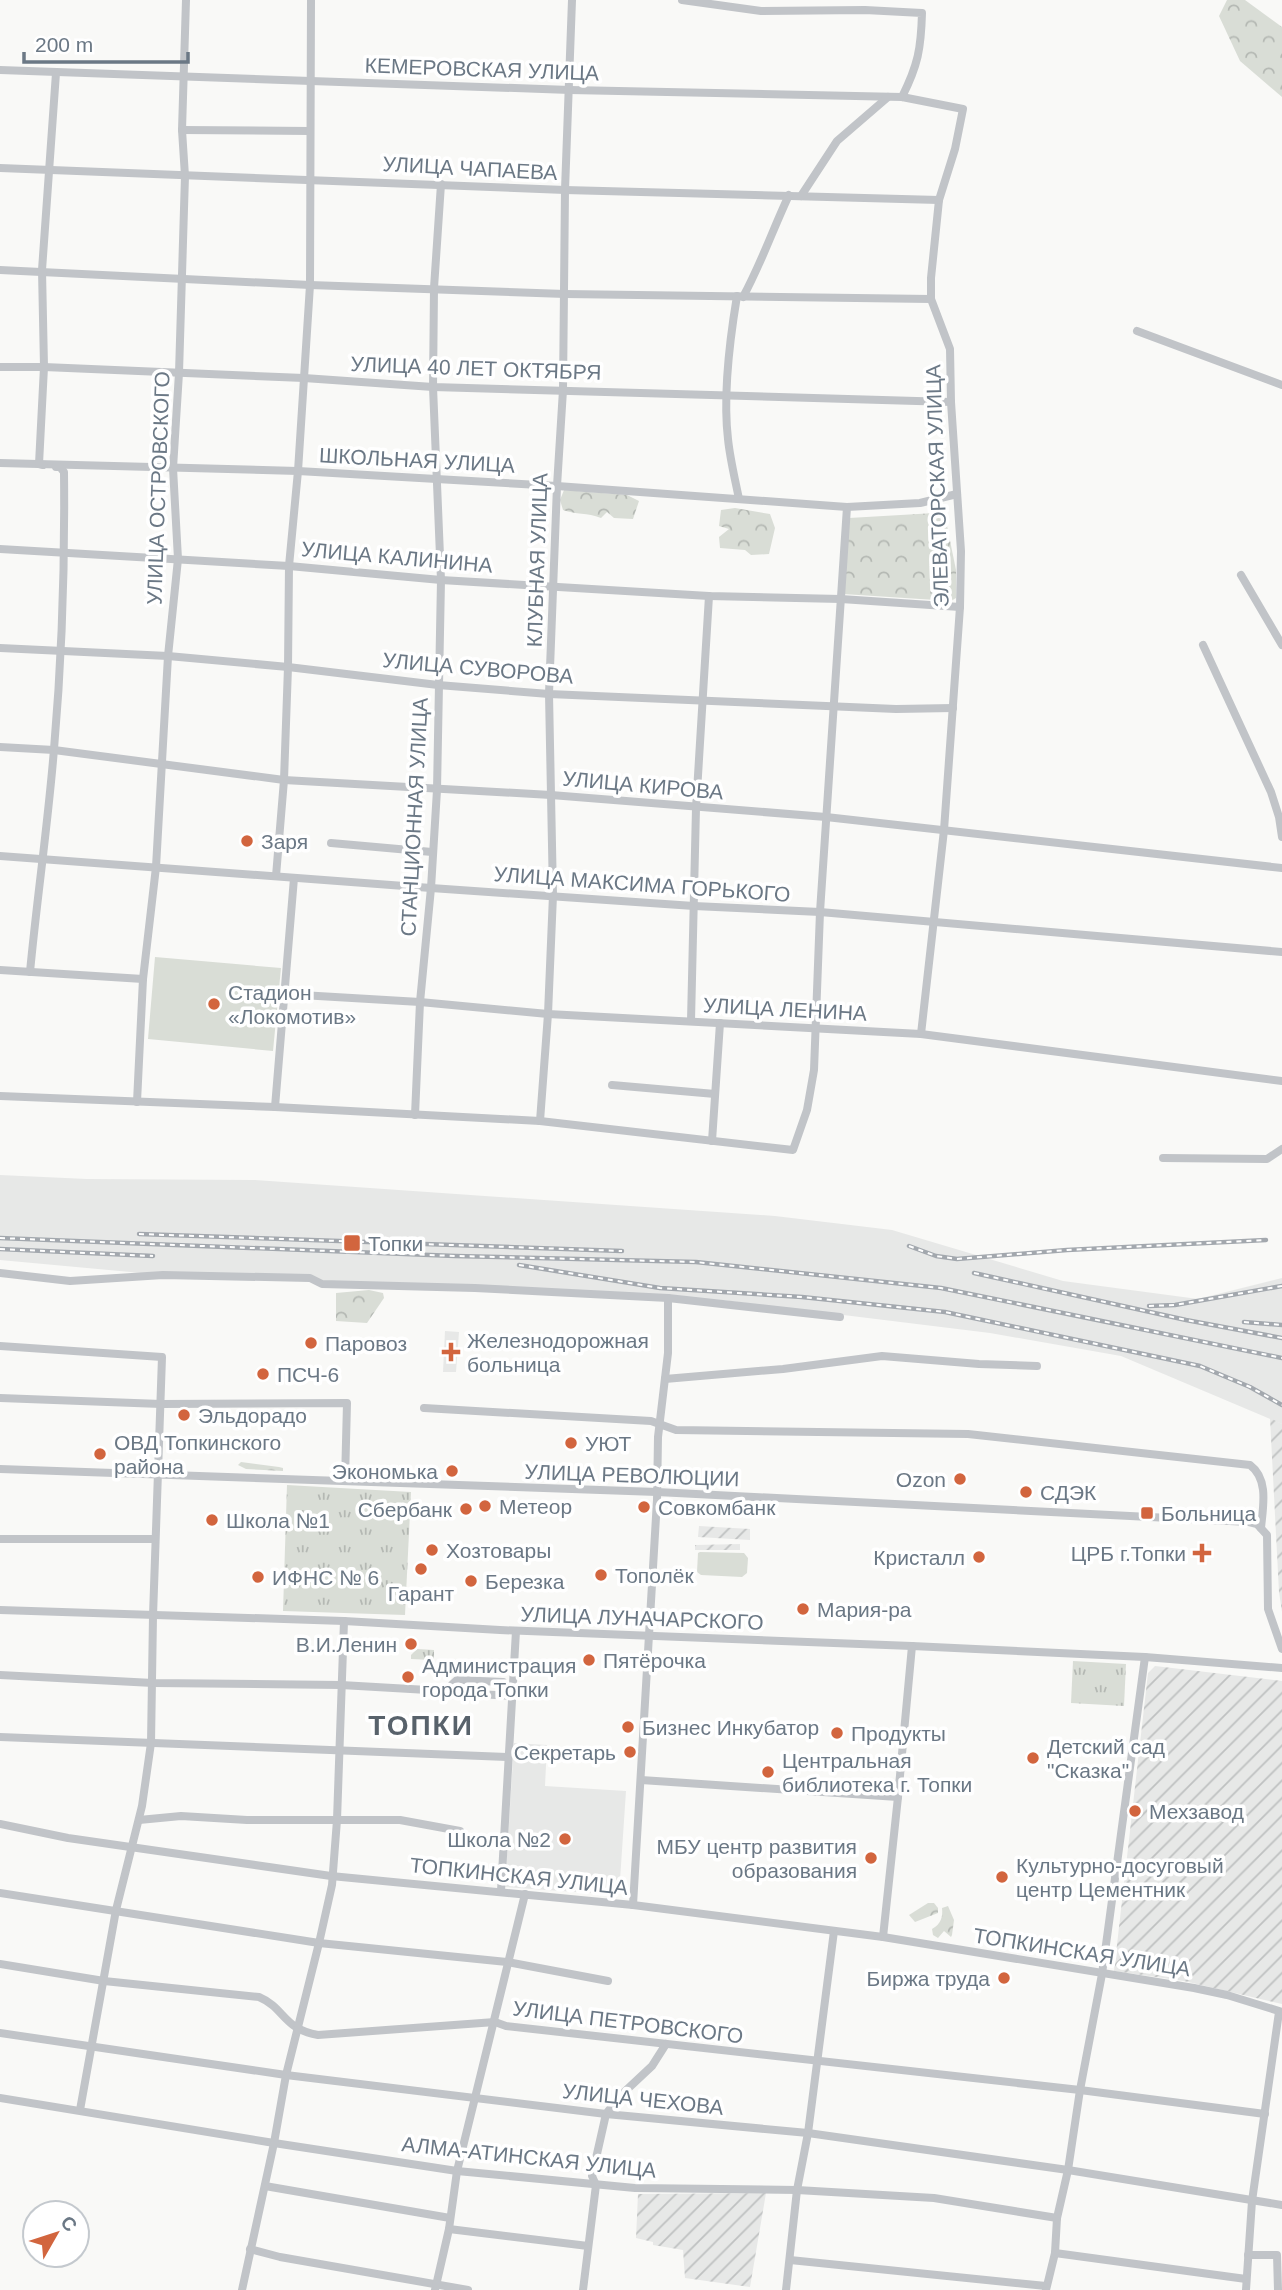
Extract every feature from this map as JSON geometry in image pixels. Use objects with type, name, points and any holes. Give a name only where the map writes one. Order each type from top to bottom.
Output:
[{"type":"street","name":"УЛИЦА ОСТРОВСКОГО","points":[[137,1101],[143,979],[156,867],[168,656],[178,559],[173,468],[182,277],[185,176],[182,130],[187,0]]},
{"type":"street","points":[[276,876],[284,780],[289,566],[310,285],[311,0]]},
{"type":"street","name":"КЛУБНАЯ УЛИЦА","points":[[540,1121],[554,895],[549,694],[557,485],[564,390],[565,190],[572,0]]},
{"type":"street","points":[[682,0],[761,11],[865,10],[922,13],[921,46],[902,97]]},
{"type":"street","name":"КЕМЕРОВСКАЯ УЛИЦА","points":[[0,69],[570,90],[902,97],[963,109]]},
{"type":"street","points":[[30,972],[54,750],[65,552],[64,472],[60,467],[39,464],[44,367],[42,270],[56,73]]},
{"type":"street","points":[[801,196],[837,141],[888,97]]},
{"type":"street","name":"ЭЛЕВАТОРСКАЯ УЛИЦА","points":[[921,1034],[944,830],[960,607],[961,551],[950,349],[931,299],[939,200],[955,149],[963,109]]},
{"type":"street","points":[[182,130],[310,131]]},
{"type":"street","name":"УЛИЦА ЧАПАЕВА","points":[[0,168],[565,190],[939,200]]},
{"type":"street","name":"СТАНЦИОННАЯ УЛИЦА","points":[[415,1115],[420,1002],[437,790],[441,580],[433,387],[434,288],[441,184]]},
{"type":"street","points":[[739,499],[727,438],[733,312],[761,264],[772,230],[789,195]]},
{"type":"street","points":[[0,270],[310,285],[565,293],[931,299]]},
{"type":"street","points":[[1137,331],[1282,385]]},
{"type":"street","name":"УЛИЦА 40 ЛЕТ ОКТЯБРЯ","points":[[0,367],[304,378],[433,387],[951,402]]},
{"type":"street","name":"ШКОЛЬНАЯ УЛИЦА","points":[[0,463],[298,471],[435,478],[847,507],[920,503],[957,494]]},
{"type":"street","points":[[0,1096],[540,1121],[793,1150],[807,1110],[814,1070],[820,912],[847,507]]},
{"type":"street","name":"УЛИЦА КАЛИНИНА","points":[[0,549],[289,566],[441,580],[960,607]]},
{"type":"street","points":[[1241,575],[1282,645]]},
{"type":"street","points":[[691,1021],[696,808],[705,699],[709,596]]},
{"type":"street","points":[[1203,645],[1270,792],[1279,817],[1282,837]]},
{"type":"street","name":"УЛИЦА СУВОРОВА","points":[[0,648],[168,656],[549,694],[896,709],[953,708]]},
{"type":"street","name":"УЛИЦА КИРОВА","points":[[0,747],[54,750],[284,780],[551,795],[826,817],[1282,868]]},
{"type":"street","points":[[331,842],[432,852]]},
{"type":"street","name":"УЛИЦА МАКСИМА ГОРЬКОГО","points":[[0,856],[694,906],[820,912],[1282,952]]},
{"type":"street","points":[[275,1107],[294,878]]},
{"type":"street","points":[[0,970],[143,979]]},
{"type":"street","name":"УЛИЦА ЛЕНИНА","points":[[284,994],[420,1002],[548,1014],[921,1034],[1282,1081]]},
{"type":"street","points":[[712,1141],[720,1023]]},
{"type":"street","points":[[612,1085],[715,1094]]},
{"type":"street","points":[[1163,1158],[1267,1160],[1282,1149]]},
{"type":"street","points":[[0,1273],[70,1281],[163,1275],[310,1278],[322,1284],[475,1288],[668,1298],[840,1317]]},
{"type":"street","points":[[633,1905],[668,1298]]},
{"type":"street","points":[[0,1346],[162,1357],[151,1743],[139,1820],[116,1910],[80,2110]]},
{"type":"street","points":[[665,1379],[783,1369],[883,1356],[1037,1366]]},
{"type":"street","points":[[0,1398],[161,1404],[347,1403],[345,1481]]},
{"type":"street","points":[[424,1408],[651,1421],[676,1430],[968,1434],[1250,1465],[1262,1479],[1261,1528],[1268,1540],[1268,1609],[1282,1649]]},
{"type":"street","name":"УЛИЦА РЕВОЛЮЦИИ","points":[[0,1469],[657,1492],[1249,1522],[1261,1528]]},
{"type":"street","points":[[0,1539],[155,1539]]},
{"type":"street","name":"УЛИЦА ЛУНАЧАРСКОГО","points":[[0,1610],[344,1621],[516,1631],[912,1646],[1145,1657],[1282,1668]]},
{"type":"street","points":[[242,2290],[286,2075],[332,1885],[344,1621]]},
{"type":"street","points":[[500,1891],[516,1631]]},
{"type":"street","points":[[883,1937],[912,1646]]},
{"type":"street","points":[[790,2260],[1046,2288],[1055,2253],[1057,2218],[1068,2170],[1102,1974],[1145,1657]]},
{"type":"street","points":[[0,1675],[153,1683],[341,1685],[445,1692],[457,1679],[503,1682]]},
{"type":"street","points":[[457,1693],[513,1696]]},
{"type":"street","points":[[0,1737],[508,1756]]},
{"type":"street","points":[[641,1780],[898,1797]]},
{"type":"street","name":"ТОПКИНСКАЯ УЛИЦА","points":[[139,1820],[181,1816],[247,1820],[400,1821],[460,1832]]},
{"type":"street","name":"ТОПКИНСКАЯ УЛИЦА","points":[[0,1824],[68,1838],[331,1876],[633,1905],[883,1937],[1227,1994],[1281,2012]]},
{"type":"street","points":[[0,1893],[319,1943],[507,1962],[608,1981]]},
{"type":"street","points":[[436,2287],[449,2229],[457,2171],[525,1894]]},
{"type":"street","points":[[786,2290],[797,2190],[808,2133],[834,1931]]},
{"type":"street","points":[[0,1964],[104,1981],[259,1997],[267,2001],[298,2030]]},
{"type":"street","points":[[1246,2290],[1252,2201],[1281,2012]]},
{"type":"street","name":"УЛИЦА ПЕТРОВСКОГО","points":[[298,2030],[318,2035],[335,2035],[495,2022],[506,2026],[1080,2090],[1265,2114]]},
{"type":"street","name":"УЛИЦА ЧЕХОВА","points":[[0,2034],[286,2075],[606,2114],[808,2133],[1068,2170],[1282,2205]]},
{"type":"street","points":[[583,2290],[596,2185],[592,2176],[606,2114],[620,2096],[652,2066],[666,2044]]},
{"type":"street","name":"АЛМА-АТИНСКАЯ УЛИЦА","points":[[0,2098],[457,2171],[635,2188],[797,2190],[934,2199],[1057,2218]]},
{"type":"street","points":[[265,2186],[450,2218]]},
{"type":"street","points":[[449,2229],[588,2246]]},
{"type":"street","points":[[250,2249],[436,2287],[468,2290]]},
{"type":"street","points":[[1055,2253],[1246,2279]]},
{"type":"street","points":[[1248,2255],[1279,2255],[1278,2290]]},
{"type":"shaded area","points":[[0,1175],[87,1179],[255,1180],[775,1216],[892,1230],[1063,1281],[1198,1299],[1282,1278],[1282,1424],[1121,1356],[990,1333],[722,1300],[163,1275],[0,1260]]},
{"type":"shaded area","name":"Железнодорожная больница","points":[[445,1331],[459,1332],[456,1372],[443,1372]]},
{"type":"shaded area","points":[[1270,1418],[1282,1424],[1282,1612],[1279,1592]]},
{"type":"shaded area","points":[[699,1526],[750,1529],[750,1540],[698,1537]]},
{"type":"shaded area","points":[[740,1544],[740,1550],[695,1550],[695,1545]]},
{"type":"shaded area","points":[[1155,1666],[1282,1681],[1282,2004],[1184,1981],[1114,1971],[1148,1673]]},
{"type":"shaded area","name":"Школа №2","points":[[514,1743],[547,1745],[545,1786],[626,1791],[619,1895],[505,1887]]},
{"type":"shaded area","points":[[766,2193],[750,2287],[685,2278],[683,2250],[653,2245],[653,2242],[636,2238],[638,2194]]},
{"type":"green space","points":[[1227,0],[1245,0],[1282,27],[1282,97],[1240,61],[1219,16]]},
{"type":"green space","points":[[564,490],[627,495],[639,501],[633,519],[614,518],[607,512],[601,518],[563,510],[560,500]]},
{"type":"green space","points":[[735,508],[770,514],[775,528],[769,554],[751,555],[745,550],[720,548],[719,537],[729,529],[719,526],[721,510]]},
{"type":"green space","points":[[942,514],[946,521],[956,570],[956,598],[951,601],[843,594],[849,518]]},
{"type":"green space","name":"Стадион «Локомотив»","points":[[155,957],[281,968],[273,1051],[148,1039]]},
{"type":"green space","points":[[369,1290],[383,1293],[384,1298],[367,1323],[336,1321],[336,1293]]},
{"type":"green space","points":[[241,1462],[279,1467],[283,1468],[283,1471],[246,1469],[238,1465]]},
{"type":"green space","points":[[287,1485],[411,1492],[405,1615],[283,1611]]},
{"type":"green space","points":[[700,1552],[744,1553],[748,1558],[747,1573],[742,1577],[701,1575],[697,1572]]},
{"type":"green space","points":[[417,1649],[434,1650],[434,1660],[411,1659]]},
{"type":"green space","points":[[1073,1661],[1126,1664],[1124,1706],[1071,1703]]},
{"type":"green space","points":[[928,1903],[934,1903],[938,1913],[915,1922],[909,1915]]},
{"type":"green space","points":[[948,1906],[954,1920],[952,1935],[951,1937],[944,1931],[938,1938],[933,1935],[932,1929],[941,1920],[942,1908]]},
{"type":"railway","points":[[139,1234],[622,1251]]},
{"type":"railway","points":[[0,1238],[455,1256],[696,1262],[941,1288],[1282,1358]]},
{"type":"railway","points":[[909,1246],[936,1256],[957,1259],[1067,1250],[1266,1240]]},
{"type":"railway","points":[[0,1249],[153,1256]]},
{"type":"railway","points":[[519,1265],[660,1288],[802,1297],[945,1312],[1200,1366],[1250,1387],[1282,1405]]},
{"type":"railway","points":[[974,1273],[1186,1320],[1282,1338]]},
{"type":"railway","points":[[1149,1306],[1175,1305],[1282,1286]]},
{"type":"railway","points":[[1244,1322],[1282,1325]]},
{"type":"place","name":"Заря","points":[[247,841]]},
{"type":"place","name":"Стадион «Локомотив»","points":[[214,1004]]},
{"type":"place","name":"Топки","points":[[352,1243]]},
{"type":"place","name":"Паровоз","points":[[311,1343]]},
{"type":"place","name":"Железнодорожная больница","points":[[451,1352]]},
{"type":"place","name":"ПСЧ-6","points":[[263,1374]]},
{"type":"place","name":"Эльдорадо","points":[[184,1415]]},
{"type":"place","name":"УЮТ","points":[[571,1443]]},
{"type":"place","name":"ОВД Топкинского района","points":[[100,1454]]},
{"type":"place","name":"Экономька","points":[[452,1471]]},
{"type":"place","name":"Ozon","points":[[960,1479]]},
{"type":"place","name":"СДЭК","points":[[1026,1492]]},
{"type":"place","name":"Метеор","points":[[485,1506]]},
{"type":"place","name":"Совкомбанк","points":[[644,1507]]},
{"type":"place","name":"Сбербанк","points":[[466,1509]]},
{"type":"place","name":"Больница","points":[[1147,1513]]},
{"type":"place","name":"Школа №1","points":[[212,1520]]},
{"type":"place","name":"Хозтовары","points":[[432,1550]]},
{"type":"place","name":"ЦРБ г.Топки","points":[[1202,1553]]},
{"type":"place","name":"Кристалл","points":[[979,1557]]},
{"type":"place","name":"Гарант","points":[[421,1569]]},
{"type":"place","name":"Тополёк","points":[[601,1575]]},
{"type":"place","name":"ИФНС № 6","points":[[258,1577]]},
{"type":"place","name":"Березка","points":[[471,1581]]},
{"type":"place","name":"Мария-ра","points":[[803,1609]]},
{"type":"place","name":"В.И.Ленин","points":[[411,1644]]},
{"type":"place","name":"Пятёрочка","points":[[589,1660]]},
{"type":"place","name":"Администрация города Топки","points":[[408,1677]]},
{"type":"place","name":"Бизнес Инкубатор","points":[[628,1727]]},
{"type":"place","name":"Продукты","points":[[837,1733]]},
{"type":"place","name":"Секретарь","points":[[630,1752]]},
{"type":"place","name":"Детский сад \"Сказка\"","points":[[1033,1758]]},
{"type":"place","name":"Центральная библиотека г. Топки","points":[[768,1772]]},
{"type":"place","name":"Мехзавод","points":[[1135,1811]]},
{"type":"place","name":"Школа №2","points":[[565,1839]]},
{"type":"place","name":"МБУ центр развития образования","points":[[871,1858]]},
{"type":"place","name":"Культурно-досуговый центр Цементник","points":[[1002,1877]]},
{"type":"place","name":"Биржа труда","points":[[1004,1978]]},
{"type":"district","name":"ТОПКИ","points":[[421,1725]]}]
